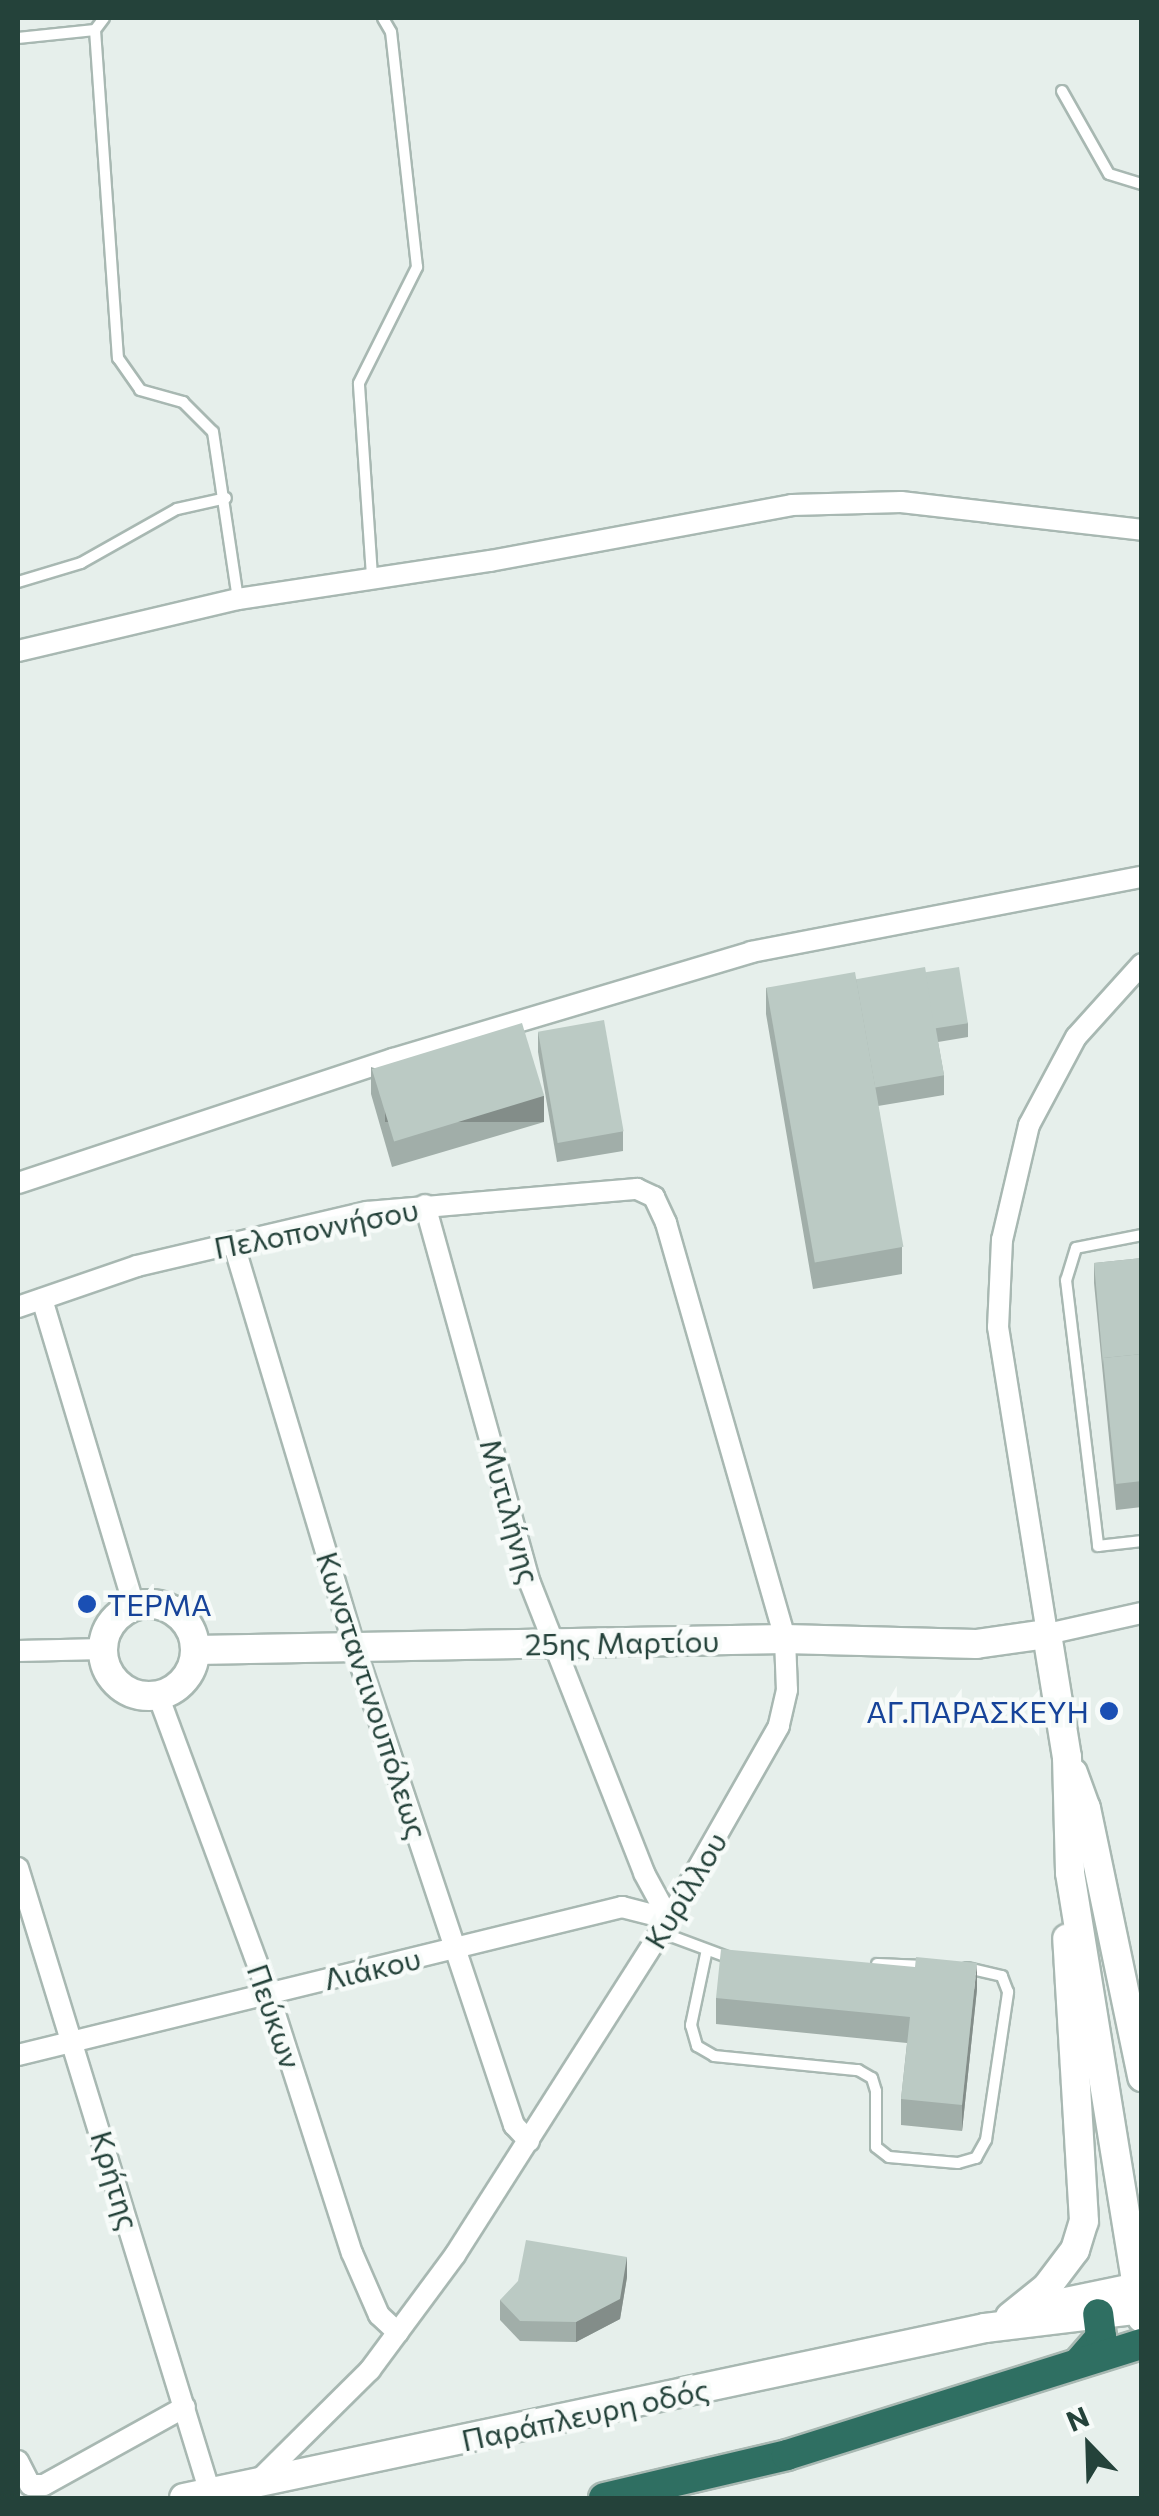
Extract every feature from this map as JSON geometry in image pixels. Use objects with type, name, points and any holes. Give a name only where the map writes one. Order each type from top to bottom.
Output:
[{"type":"highway","points":[[1080,2361],[1101,2337],[1098,2314]]},
{"type":"highway","points":[[604,2498],[786,2455],[1142,2344]]},
{"type":"street","points":[[18,651],[238,598],[792,505],[901,502],[1142,530]]},
{"type":"street","points":[[18,1183],[392,1059],[751,952],[1142,876]]},
{"type":"street","points":[[997,2323],[1048,2287],[1075,2250],[1084,2222],[1066,1958],[1070,1873],[1067,1757],[998,1327],[1002,1240],[1030,1126],[1076,1037],[1142,964]]},
{"type":"street","name":"Πελοποννήσου","points":[[18,1306],[233,1242],[424,1205],[637,1189],[654,1197]]},
{"type":"street","name":"Κυρίλλου","points":[[254,2485],[370,2370],[398,2333],[529,2140],[664,1926],[779,1726],[787,1690],[785,1639],[654,1197]]},
{"type":"street","name":"Μυτιλήνης","points":[[424,1205],[530,1583],[664,1926]]},
{"type":"street","name":"Κωνσταντινουπόλεως","points":[[233,1242],[355,1648],[514,2125],[529,2140]]},
{"type":"street","points":[[42,1298],[134,1606]]},
{"type":"street","points":[[156,1604],[177,1612],[191,1628],[196,1650],[177,1687],[158,1695],[119,1685],[103,1649],[118,1616],[134,1606],[156,1604]]},
{"type":"street","points":[[1047,1634],[1142,1613]]},
{"type":"street","name":"25ης Μαρτίου","points":[[196,1650],[785,1639],[976,1644],[1047,1634]]},
{"type":"street","points":[[18,1651],[103,1649]]},
{"type":"street","name":"Πεύκων","points":[[158,1695],[268,1992],[352,2253],[379,2315],[398,2333]]},
{"type":"street","points":[[1067,1757],[1086,1808],[1142,2077]]},
{"type":"street","name":"Κρήτης","points":[[18,1868],[185,2407],[197,2496]]},
{"type":"street","points":[[1070,1873],[1140,2302]]},
{"type":"street","name":"Λιάκου","points":[[18,2055],[622,1907],[664,1926]]},
{"type":"street","name":"Παράπλευρη οδός","points":[[997,2323],[1098,2314],[1140,2302]]},
{"type":"street","name":"Παράπλευρη οδός","points":[[197,2496],[997,2323],[1140,2302]]},
{"type":"street","points":[[18,2461],[30,2485],[44,2485],[185,2407]]},
{"type":"lane","points":[[104,18],[95,30],[118,358],[140,390],[200,413],[219,453],[238,598]]},
{"type":"lane","points":[[372,576],[359,384],[417,267],[391,32],[383,18]]},
{"type":"lane","points":[[18,38],[95,30]]},
{"type":"lane","points":[[1062,91],[1109,174],[1142,184]]},
{"type":"lane","points":[[18,582],[81,563],[177,508],[226,498]]},
{"type":"lane","points":[[1142,1235],[1076,1248],[1066,1280],[1098,1546],[1142,1541]]},
{"type":"lane","points":[[664,1926],[706,1954],[747,1958]]},
{"type":"lane","points":[[706,1954],[691,2025],[697,2046],[714,2056],[858,2070],[872,2078],[876,2091],[876,2148],[889,2158],[958,2164],[976,2158],[986,2140],[1008,1992],[1002,1976],[985,1969],[866,1964]]},
{"type":"building","points":[[925,967],[944,1075],[875,1087],[856,979]]},
{"type":"building","points":[[959,967],[968,1023],[934,1029],[925,972]]},
{"type":"building","points":[[855,972],[903,1247],[815,1262],[766,988]]},
{"type":"building","points":[[604,1020],[624,1131],[558,1143],[538,1032]]},
{"type":"building","points":[[522,1023],[544,1096],[394,1142],[372,1069]]},
{"type":"building","points":[[1142,1258],[1142,1354],[1103,1358],[1103,1364],[1094,1263]]},
{"type":"building","points":[[1142,1354],[1142,1481],[1116,1484],[1103,1358]]},
{"type":"building","points":[[721,1949],[915,1967],[916,1957],[977,1963],[962,2105],[901,2099],[910,2017],[716,1998]]},
{"type":"building","points":[[526,2240],[627,2257],[620,2299],[576,2322],[520,2321],[500,2300],[518,2281]]},
{"type":"place","name":"ΤΕΡΜΑ","points":[[87,1604]]},
{"type":"place","name":"ΑΓ.ΠΑΡΑΣΚΕΥΗ","points":[[1109,1711]]}]
